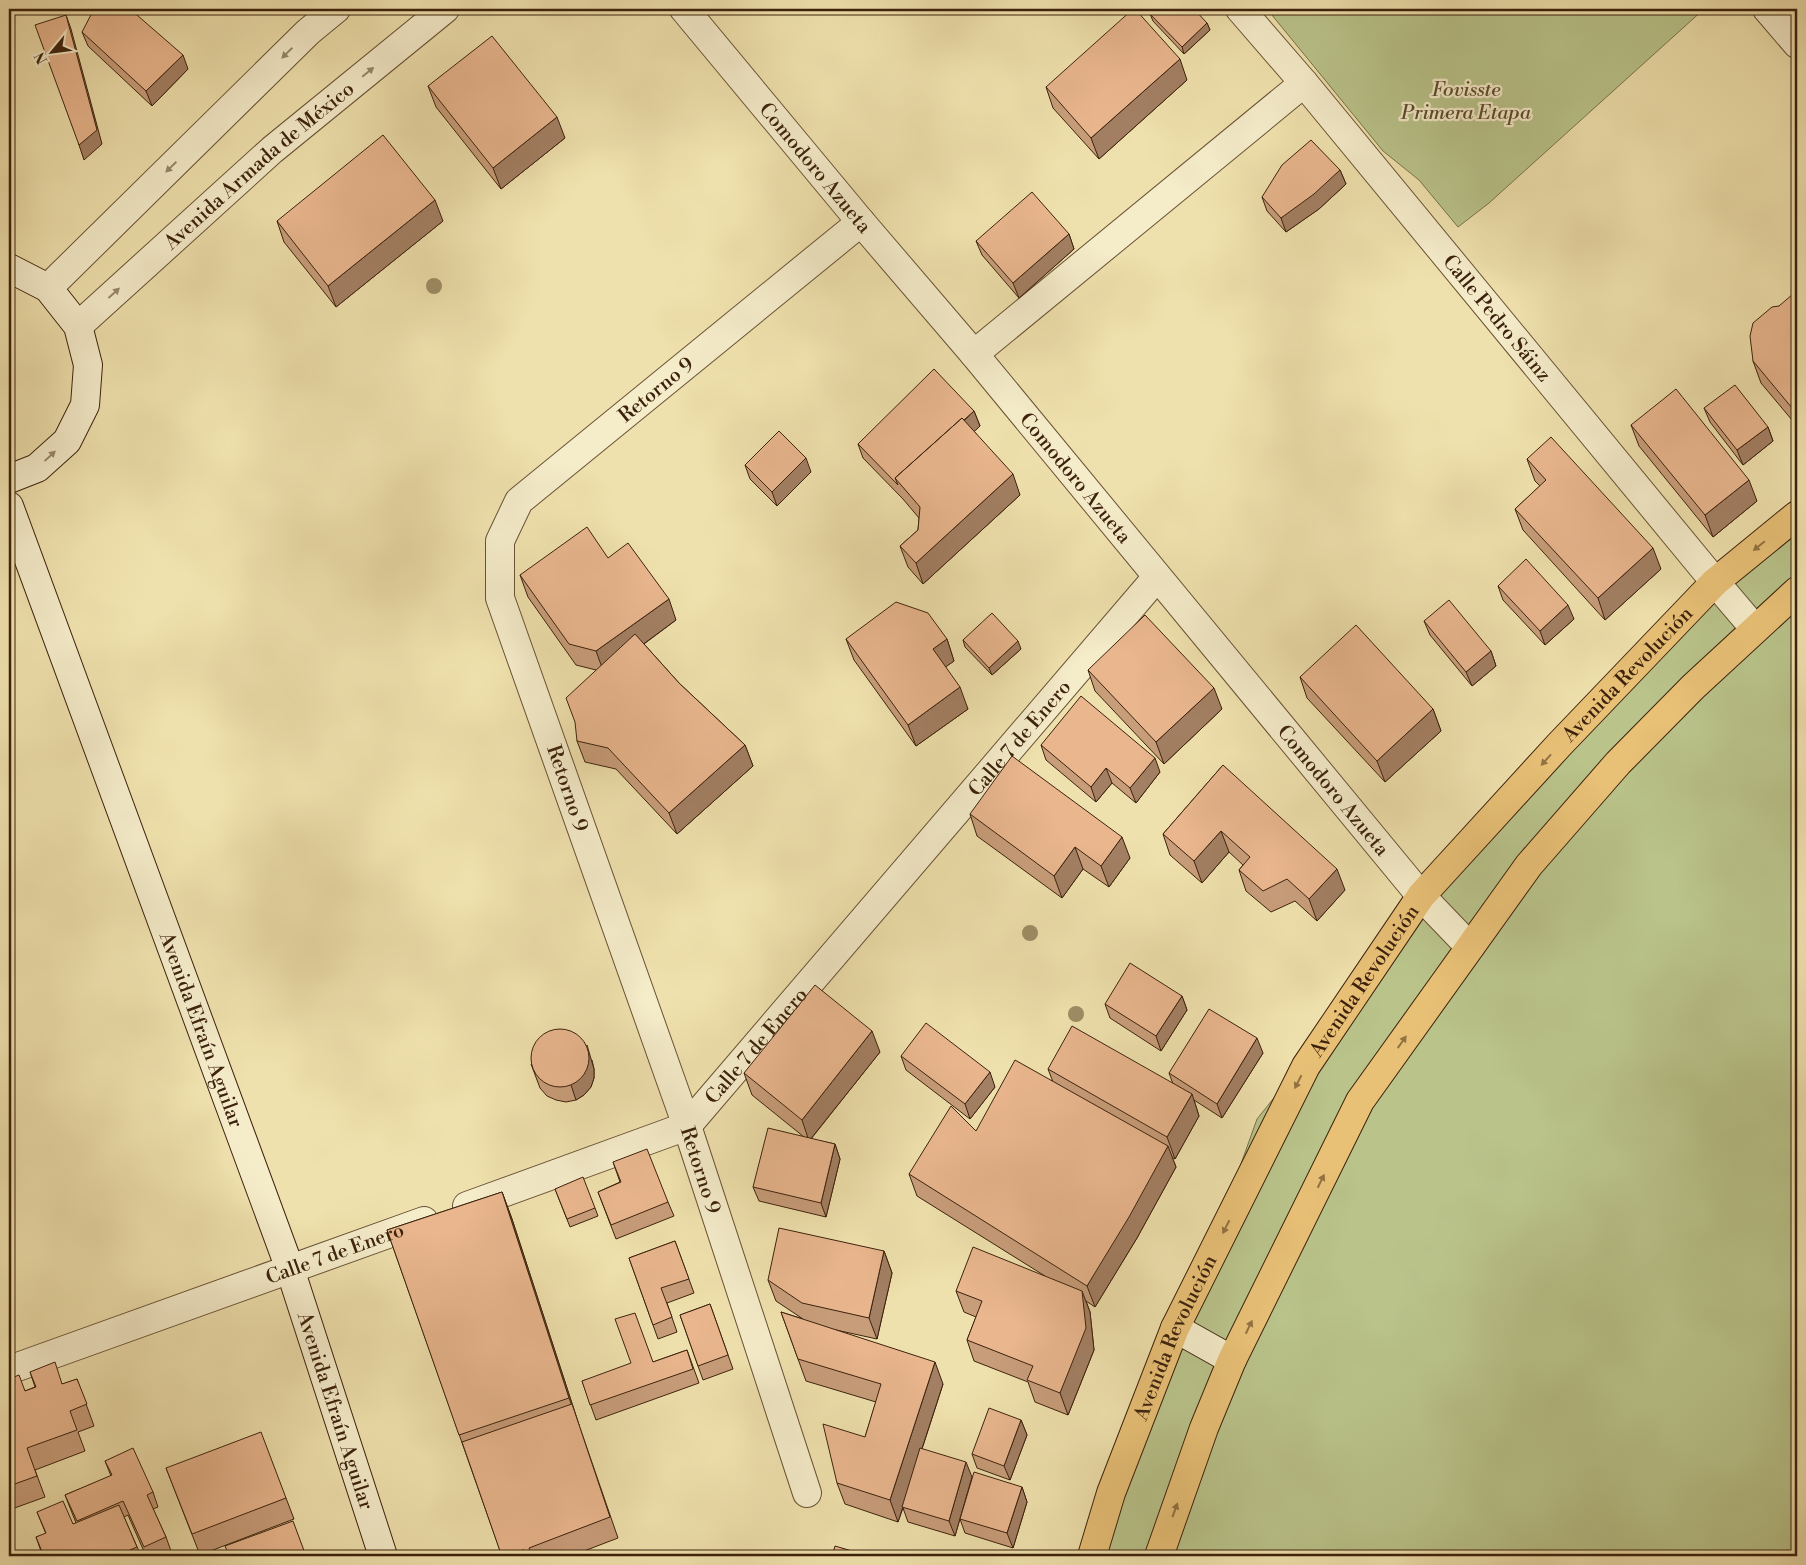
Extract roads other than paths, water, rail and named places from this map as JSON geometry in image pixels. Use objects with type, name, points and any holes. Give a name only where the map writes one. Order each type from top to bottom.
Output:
[{"type":"main road","name":"Avenida Revolución","points":[[1092,1556],[1111,1493],[1175,1328],[1306,1066],[1421,896],[1559,745],[1715,582],[1797,516]]},
{"type":"main road","points":[[1159,1556],[1204,1428],[1232,1360],[1360,1101],[1529,865],[1618,763],[1693,687],[1797,592]]},
{"type":"street","points":[[48,288],[304,20],[336,9]]},
{"type":"street","name":"Avenida Armada de México","points":[[78,326],[272,150],[445,9]]},
{"type":"street","name":"Comodoro Azueta","points":[[684,9],[861,222],[974,354],[1421,896],[1470,946]]},
{"type":"street","name":"Calle Pedro Sáinz","points":[[1240,9],[1304,83],[1715,582],[1756,629]]},
{"type":"street","points":[[1767,9],[1797,44]]},
{"type":"street","points":[[974,354],[1304,83]]},
{"type":"street","name":"Retorno 9","points":[[808,1492],[687,1126],[500,598],[500,541],[519,501],[861,222]]},
{"type":"street","points":[[9,268],[48,288],[78,326],[88,365],[85,405],[66,441],[37,468],[9,480]]},
{"type":"street","name":"Avenida Efraín Aguilar","points":[[9,506],[290,1269],[383,1556]]},
{"type":"street","name":"Calle 7 de Enero","points":[[9,1370],[687,1126],[1157,577]]},
{"type":"street","points":[[1175,1328],[1232,1360]]},
{"type":"park label","name":"Fovisste Primera Etapa","points":[[1466,100]]}]
